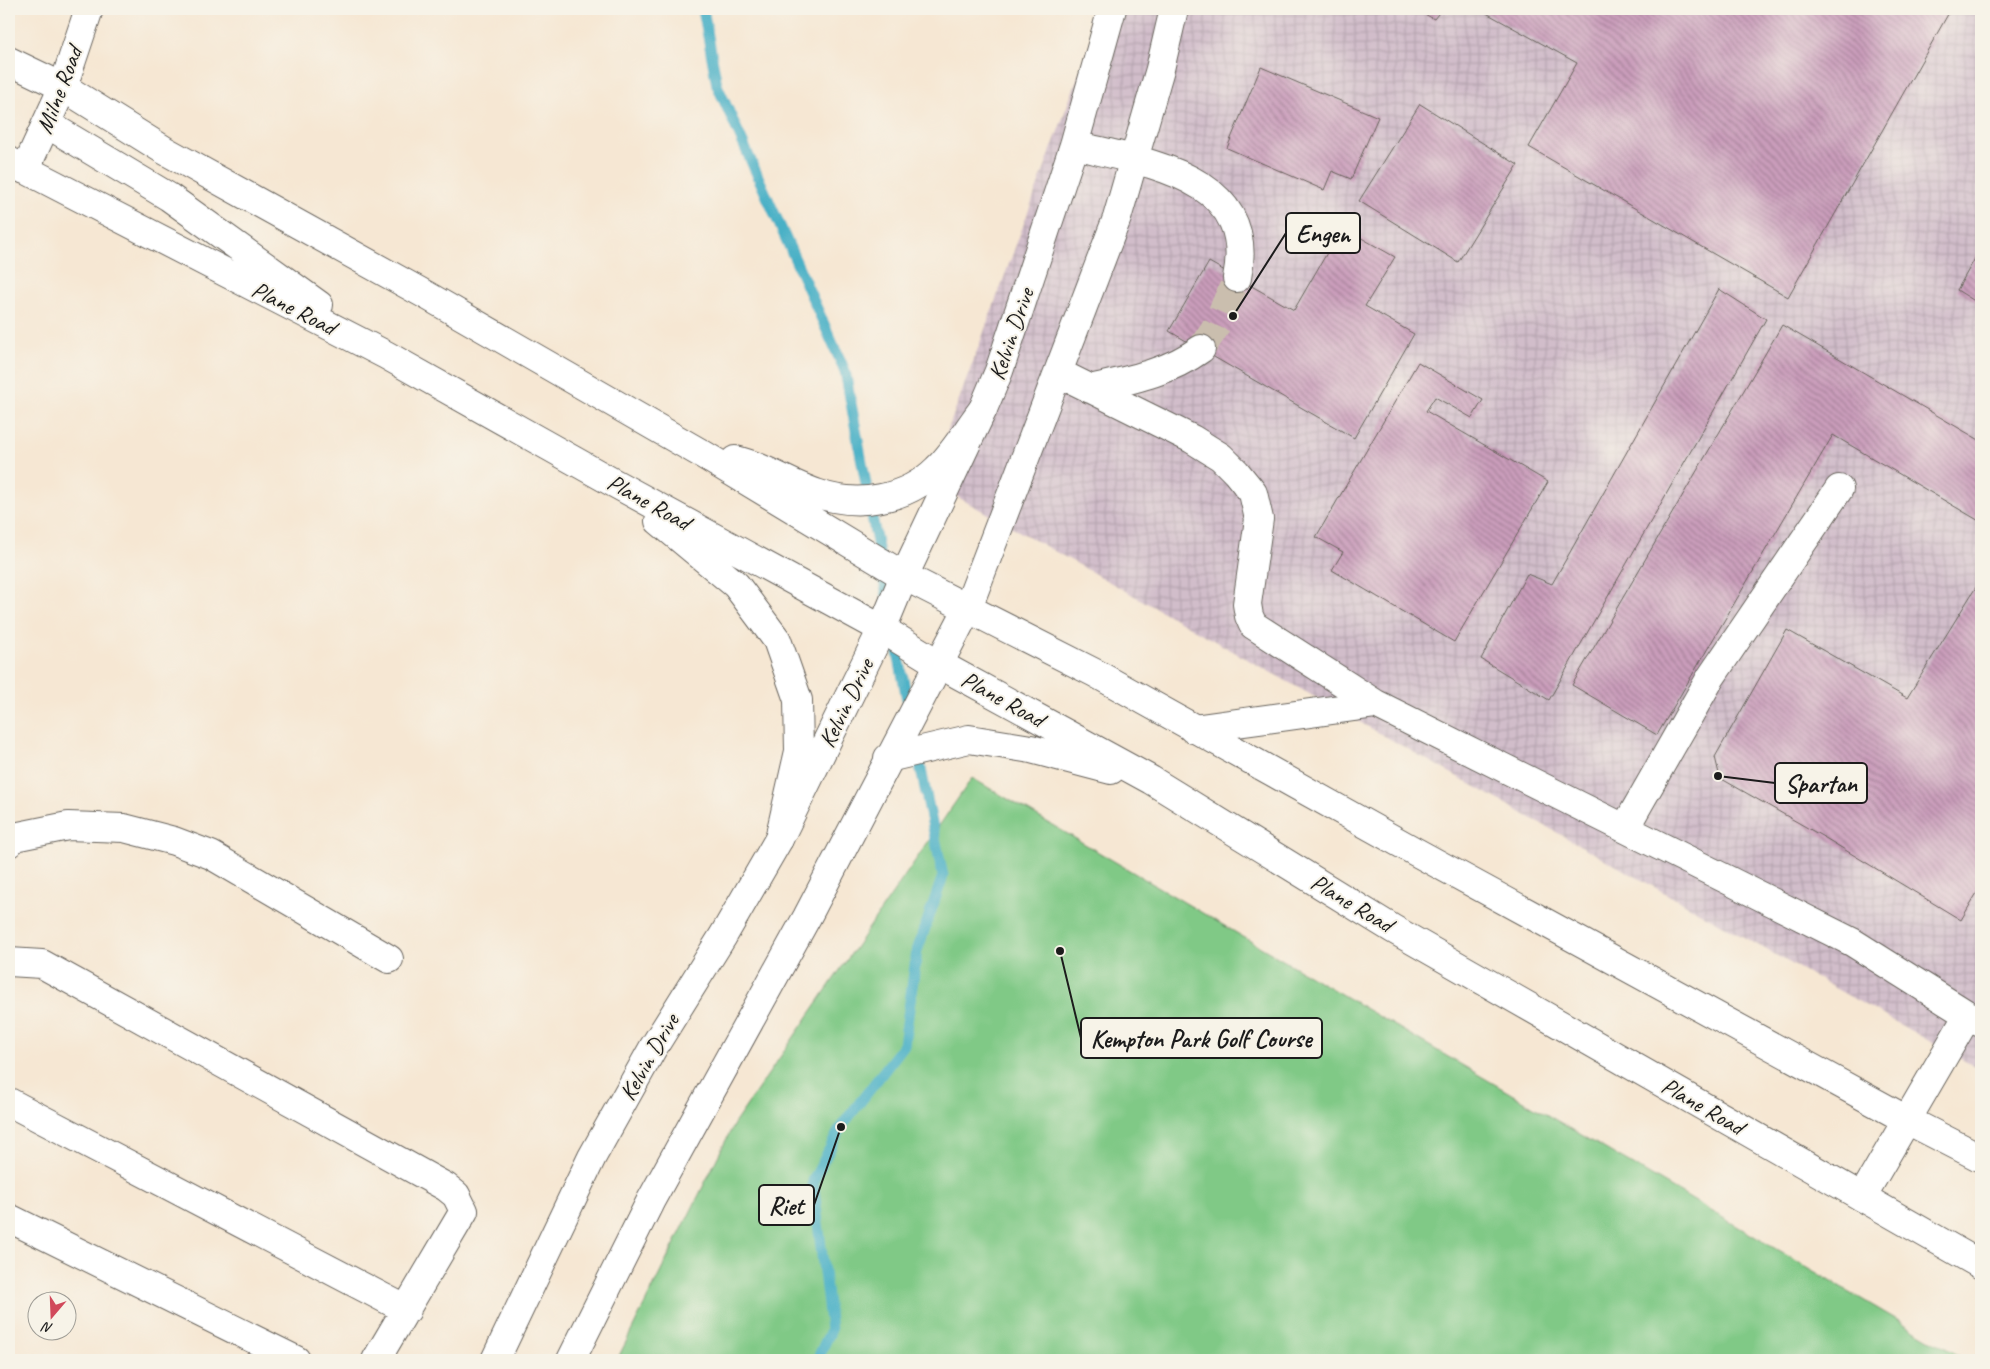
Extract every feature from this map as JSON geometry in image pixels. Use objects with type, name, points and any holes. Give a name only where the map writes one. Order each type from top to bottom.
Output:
[{"type":"main road","name":"Milne Road","points":[[17,165],[47,124],[63,87],[89,9]]},
{"type":"main road","name":"Kelvin Drive","points":[[495,1360],[592,1157],[653,1048],[723,936],[779,839],[882,629],[904,576],[984,409],[999,371],[1074,145],[1112,9]]},
{"type":"main road","points":[[571,1360],[650,1200],[807,917],[888,758],[967,610],[1117,218],[1160,69],[1174,9]]},
{"type":"main road","points":[[9,61],[63,87],[164,150],[417,290],[704,455],[904,576],[1095,674],[1906,1120],[1981,1158]]},
{"type":"main road","points":[[47,124],[169,197],[386,355]]},
{"type":"main road","points":[[1074,145],[1169,168],[1193,180],[1219,200],[1233,220],[1240,241],[1241,258],[1237,278]]},
{"type":"main road","name":"Plane Road","points":[[17,165],[386,355],[614,483],[882,629],[939,664],[1151,780],[1393,929],[1981,1265]]},
{"type":"main road","points":[[1090,389],[1160,371],[1186,360],[1201,349]]},
{"type":"main road","points":[[1059,373],[1192,439],[1221,457],[1253,492],[1259,519],[1247,604],[1249,616],[1254,625],[1376,704],[1852,942],[1974,1019],[1906,1120],[1862,1197]]},
{"type":"main road","points":[[704,455],[738,460],[817,494],[848,500],[880,500],[917,485],[937,470],[984,409]]},
{"type":"main road","points":[[614,483],[736,585],[777,640],[798,700],[799,751],[779,839]]},
{"type":"main road","points":[[1625,828],[1712,677],[1839,489]]},
{"type":"main road","points":[[1193,729],[1376,704]]},
{"type":"main road","points":[[888,758],[936,745],[969,739],[1031,749],[1151,780]]},
{"type":"main road","points":[[9,842],[14,837],[68,826],[124,828],[174,841],[211,855],[389,959]]},
{"type":"main road","points":[[9,962],[42,964],[456,1194],[464,1211],[376,1360]]},
{"type":"main road","points":[[9,1102],[407,1310]]},
{"type":"main road","points":[[9,1218],[296,1360]]},
{"type":"shaded area","points":[[1103,9],[1981,9],[1981,1070],[929,481]]},
{"type":"green space","points":[[972,778],[1968,1360],[617,1360],[734,1124]]},
{"type":"building","points":[[1415,9],[1442,9],[1434,19]]},
{"type":"building","points":[[1479,9],[1951,9],[1788,297],[1529,147],[1577,63]]},
{"type":"building","points":[[1261,67],[1378,117],[1351,179],[1332,171],[1324,190],[1227,148]]},
{"type":"building","points":[[1420,104],[1518,165],[1458,262],[1359,201]]},
{"type":"building","points":[[1342,227],[1395,257],[1365,306],[1414,334],[1354,438],[1169,331],[1209,262],[1294,310]]},
{"type":"building","points":[[1981,248],[1981,305],[1957,290]]},
{"type":"building","points":[[1719,289],[1766,319],[1549,700],[1481,659],[1527,574],[1552,584]]},
{"type":"building","points":[[1782,325],[1981,441],[1981,522],[1833,435],[1657,735],[1572,685]]},
{"type":"building","points":[[1418,362],[1483,400],[1472,418],[1435,397],[1426,411],[1548,482],[1454,642],[1332,570],[1343,552],[1316,537]]},
{"type":"building","points":[[1981,579],[1981,886],[1961,920],[1827,839],[1720,778],[1715,757],[1787,630],[1907,698]]},
{"type":"waterway","points":[[703,9],[717,85],[845,371],[888,602]]},
{"type":"waterway","points":[[896,642],[909,710]]},
{"type":"waterway","points":[[817,1360],[831,1330],[813,1181],[841,1127],[904,1045],[917,951],[943,876],[917,750]]},
{"type":"tunnel","points":[[1201,349],[1215,328],[1237,278]]},
{"type":"place","name":"Engen","points":[[1233,316]]},
{"type":"place","name":"Spartan","points":[[1718,776]]},
{"type":"place","name":"Kempton Park Golf Course","points":[[1060,951]]},
{"type":"place","name":"Riet","points":[[841,1127]]}]
